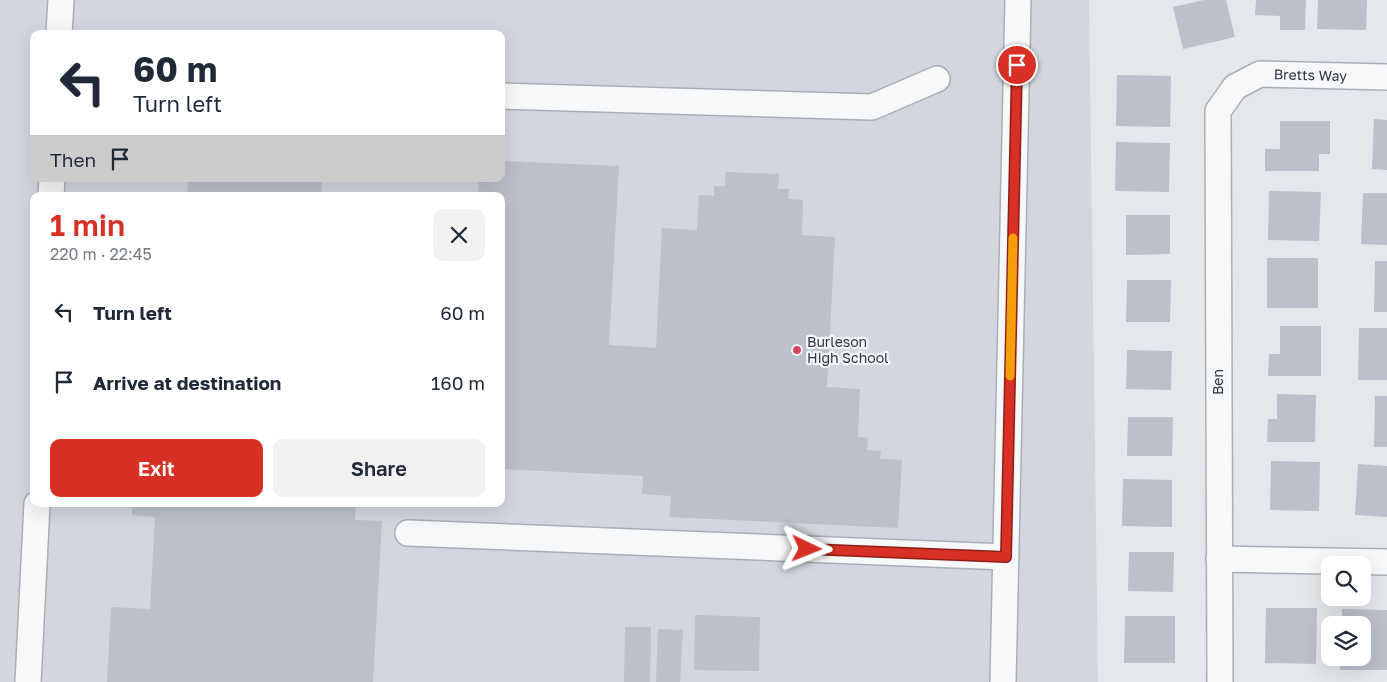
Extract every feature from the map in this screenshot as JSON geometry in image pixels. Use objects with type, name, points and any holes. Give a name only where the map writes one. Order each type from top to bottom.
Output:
[{"type":"street","points":[[59,30],[61,0]]},
{"type":"street","points":[[1003,682],[1018,0]]},
{"type":"street","name":"Bretts Way","points":[[1235,87],[1260,74],[1387,77]]},
{"type":"street","points":[[505,96],[872,107],[937,78]]},
{"type":"street","name":"Ben","points":[[1220,682],[1218,111],[1235,87]]},
{"type":"street","points":[[28,682],[36,507]]},
{"type":"street","points":[[408,533],[1006,557]]},
{"type":"street","points":[[1219,559],[1387,562]]},
{"type":"shaded area","name":"Burleson High School","points":[[0,0],[1089,0],[1098,682],[0,682]]},
{"type":"building","points":[[1204,0],[1226,0],[1235,37],[1183,49],[1173,7]]},
{"type":"building","points":[[1256,0],[1306,0],[1305,30],[1280,30],[1280,16],[1255,15]]},
{"type":"building","points":[[1318,0],[1367,0],[1366,30],[1317,29]]},
{"type":"building","points":[[1117,75],[1171,76],[1170,127],[1116,126]]},
{"type":"building","points":[[1374,119],[1387,120],[1387,170],[1372,169]]},
{"type":"building","points":[[1280,121],[1330,121],[1330,154],[1319,154],[1319,171],[1265,171],[1265,149],[1280,149]]},
{"type":"building","points":[[1116,142],[1170,143],[1169,192],[1115,191]]},
{"type":"building","points":[[505,161],[619,166],[609,345],[656,348],[662,228],[697,230],[699,195],[714,196],[714,186],[725,186],[726,172],[779,174],[778,189],[789,189],[788,199],[803,200],[802,235],[835,237],[827,387],[860,389],[858,437],[868,438],[867,450],[881,451],[880,459],[902,460],[898,528],[669,517],[671,496],[642,494],[643,476],[505,469],[505,192],[478,192],[479,182],[505,182]]},
{"type":"building","points":[[188,182],[322,182],[321,192],[187,192]]},
{"type":"building","points":[[1269,191],[1321,192],[1319,241],[1268,240]]},
{"type":"building","points":[[1363,193],[1387,193],[1387,245],[1361,244]]},
{"type":"building","points":[[1126,215],[1170,215],[1170,254],[1126,255]]},
{"type":"building","points":[[1267,258],[1318,258],[1318,308],[1267,308]]},
{"type":"building","points":[[1375,261],[1387,261],[1387,312],[1374,312]]},
{"type":"building","points":[[1127,280],[1171,280],[1170,322],[1126,322]]},
{"type":"building","points":[[1280,326],[1321,326],[1321,376],[1268,376],[1269,354],[1280,354]]},
{"type":"building","points":[[1359,328],[1387,328],[1387,380],[1358,380]]},
{"type":"building","points":[[1127,350],[1172,351],[1171,390],[1126,389]]},
{"type":"building","points":[[1277,394],[1316,395],[1315,442],[1267,442],[1268,419],[1277,419]]},
{"type":"building","points":[[1375,396],[1387,396],[1387,447],[1374,447]]},
{"type":"building","points":[[1128,417],[1173,417],[1172,456],[1127,456]]},
{"type":"building","points":[[1271,461],[1320,462],[1319,511],[1270,510]]},
{"type":"building","points":[[1358,464],[1387,466],[1387,517],[1355,515]]},
{"type":"building","points":[[1123,479],[1172,480],[1172,527],[1122,526]]},
{"type":"building","points":[[132,507],[356,507],[355,520],[382,521],[373,682],[107,682],[111,607],[150,609],[155,517],[132,515]]},
{"type":"building","points":[[1129,552],[1174,552],[1173,592],[1128,591]]},
{"type":"building","points":[[1266,608],[1317,608],[1316,664],[1265,663]]},
{"type":"building","points":[[1342,609],[1387,610],[1387,670],[1340,670],[1340,666],[1371,666],[1371,616],[1342,616]]},
{"type":"building","points":[[695,615],[760,617],[759,671],[694,670]]},
{"type":"building","points":[[1125,616],[1175,616],[1175,663],[1124,663]]},
{"type":"building","points":[[625,627],[651,627],[650,682],[624,682]]},
{"type":"building","points":[[658,629],[683,630],[680,682],[656,682]]},
{"type":"slow traffic","points":[[1010,376],[1013,238]]},
{"type":"place","name":"Burleson High School","points":[[797,350]]},
{"type":"route","points":[[807,549],[1006,557],[1017,65]]}]
